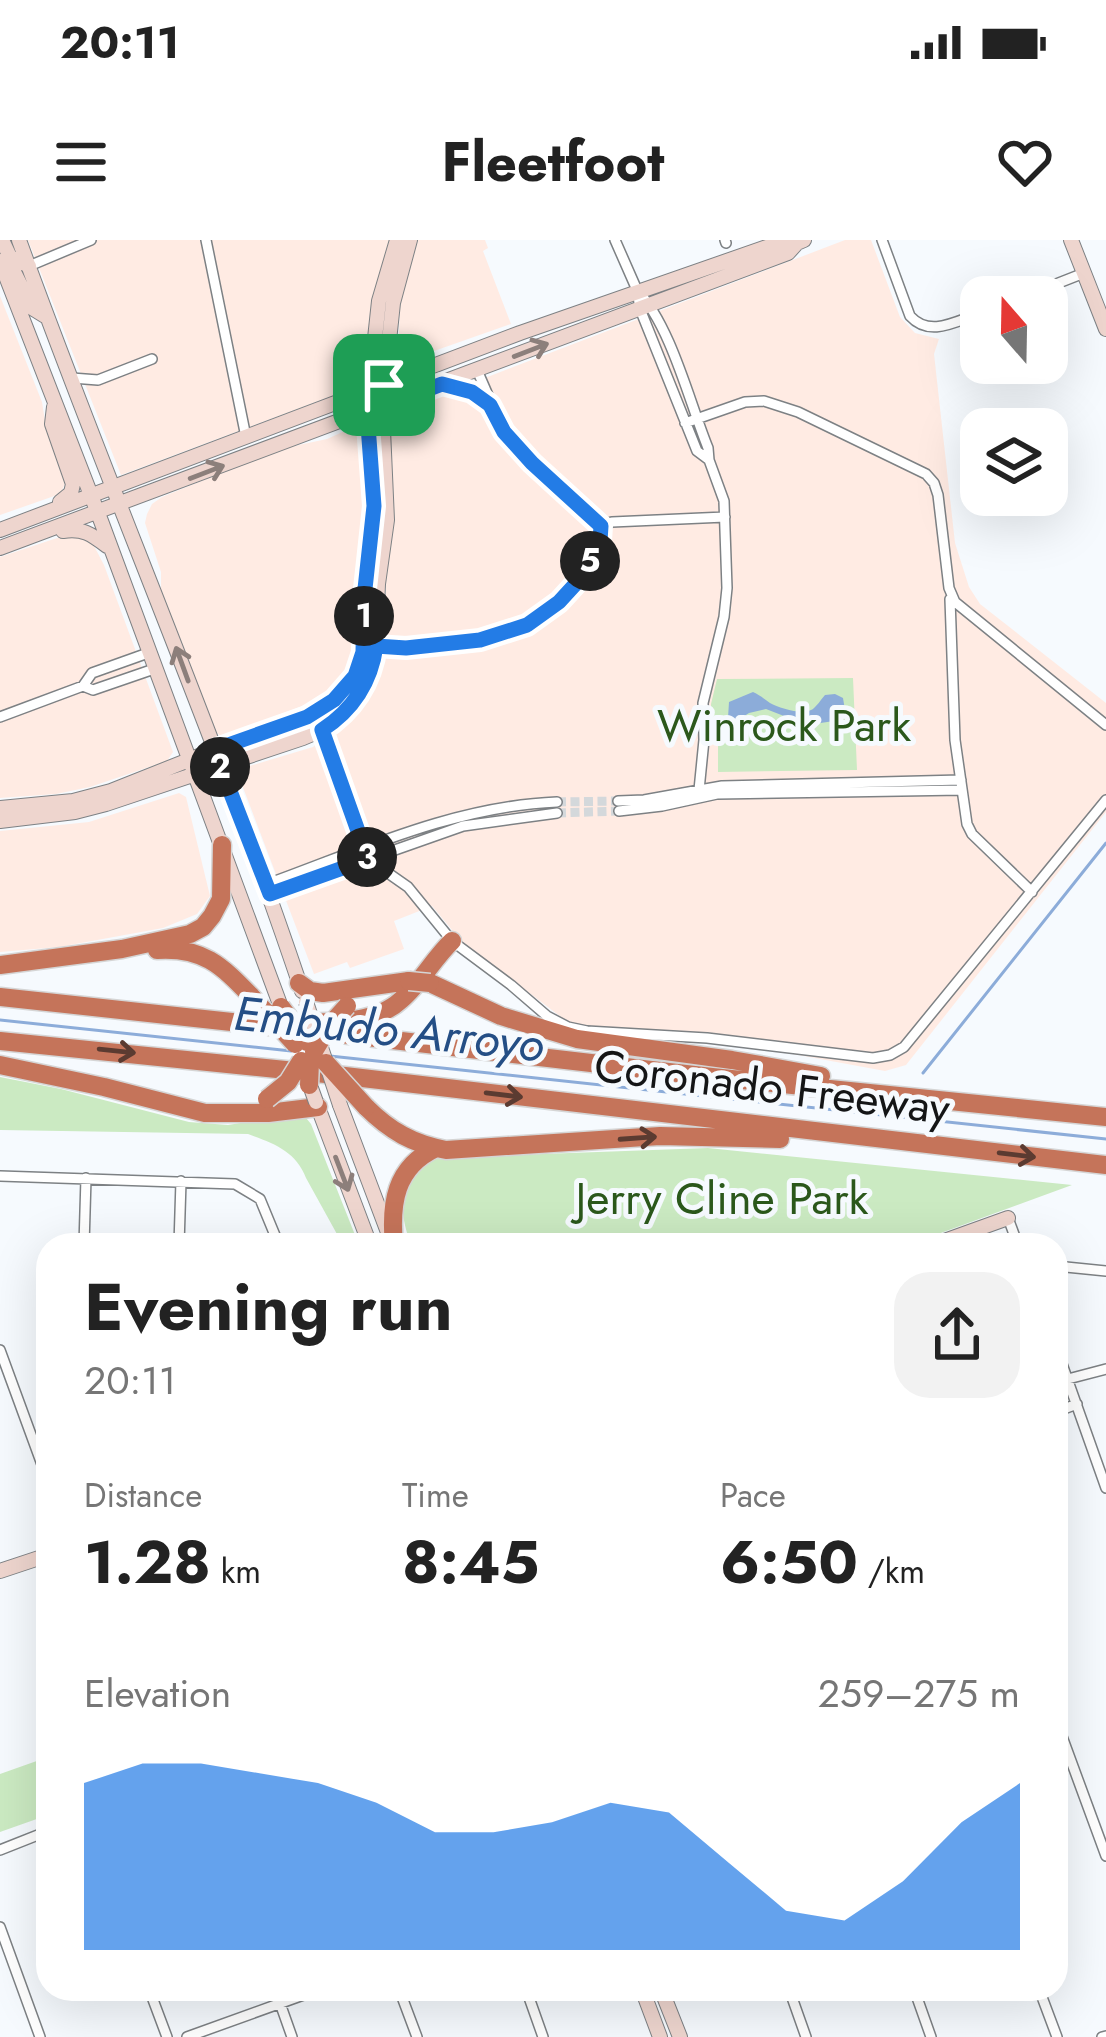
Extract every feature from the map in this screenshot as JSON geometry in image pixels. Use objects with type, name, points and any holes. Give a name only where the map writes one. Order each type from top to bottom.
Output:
[{"type":"highway","points":[[0,965],[122,949],[175,939],[203,927],[221,898],[222,845]]},
{"type":"highway","points":[[254,1024],[344,1020],[381,1013],[404,998],[452,941]]},
{"type":"highway","points":[[122,949],[183,950],[209,958],[366,1107],[401,1136],[436,1148],[460,1151],[661,1136],[887,1141]]},
{"type":"highway","points":[[0,1066],[194,1111],[268,1114],[314,1098],[305,999],[310,991],[420,982],[501,1016],[578,1040],[732,1060],[950,1100]]},
{"type":"highway","points":[[233,1113],[267,1099],[288,1082],[346,1006],[375,985]]},
{"type":"highway","name":"Coronado Freeway","points":[[0,997],[1106,1117]]},
{"type":"highway","points":[[280,1004],[338,1099]]},
{"type":"highway","name":"Coronado Freeway","points":[[0,1041],[346,1076],[1106,1165]]},
{"type":"highway","points":[[392,1233],[399,1183],[413,1162],[436,1148]]},
{"type":"street","points":[[2,240],[10,257],[28,266]]},
{"type":"street","points":[[28,266],[91,240]]},
{"type":"street","points":[[377,388],[380,295],[397,240]]},
{"type":"street","points":[[0,808],[73,801],[190,768],[220,767],[322,730],[359,695],[376,646],[374,410],[410,240]]},
{"type":"street","points":[[615,240],[691,421],[708,448],[723,493],[727,597],[703,703],[699,790]]},
{"type":"street","points":[[882,240],[916,323],[932,328],[960,319]]},
{"type":"street","points":[[1071,240],[1106,329]]},
{"type":"street","points":[[0,530],[637,290],[784,241],[800,241]]},
{"type":"street","points":[[0,548],[788,253],[800,241]]},
{"type":"street","points":[[20,242],[268,889],[305,999]]},
{"type":"street","points":[[20,242],[30,251],[54,253]]},
{"type":"street","points":[[208,242],[246,437]]},
{"type":"street","points":[[1,267],[14,272],[32,308],[47,317]]},
{"type":"street","points":[[1,267],[98,513],[280,1004]]},
{"type":"street","points":[[1068,279],[1084,273]]},
{"type":"street","points":[[673,296],[662,311],[665,335],[691,421]]},
{"type":"street","points":[[645,306],[665,335]]},
{"type":"street","points":[[70,378],[98,380],[152,359]]},
{"type":"street","points":[[477,370],[504,432],[601,526]]},
{"type":"street","points":[[80,401],[98,380]]},
{"type":"street","points":[[442,384],[472,392],[490,405]]},
{"type":"street","points":[[691,421],[759,400],[798,412],[926,474],[934,483],[949,588],[954,725],[967,824],[1031,892]]},
{"type":"street","points":[[50,511],[73,484],[52,424],[55,403]]},
{"type":"street","points":[[601,526],[725,518]]},
{"type":"street","points":[[376,646],[406,648],[480,640],[527,625],[559,602],[581,578],[600,541],[601,526]]},
{"type":"street","points":[[17,542],[75,530],[91,533],[110,547]]},
{"type":"street","points":[[374,564],[361,670],[354,689],[322,730],[366,854],[408,887],[452,941],[568,1027],[873,1058],[890,1055],[904,1047],[1106,800]]},
{"type":"street","points":[[949,588],[958,606],[1106,725]]},
{"type":"street","points":[[0,717],[83,686],[92,673],[148,653]]},
{"type":"street","points":[[0,821],[75,812],[145,793],[214,750],[297,721],[325,706],[350,684],[361,660]]},
{"type":"street","points":[[83,686],[93,690],[154,669]]},
{"type":"street","points":[[663,801],[699,790],[765,784],[961,785]]},
{"type":"street","points":[[619,806],[717,794],[961,785]]},
{"type":"street","points":[[268,889],[460,816],[531,803],[557,808]]},
{"type":"street","points":[[314,1098],[365,1233]]},
{"type":"street","points":[[338,1099],[388,1233]]},
{"type":"street","points":[[0,1176],[223,1181],[245,1187],[260,1199],[274,1233]]},
{"type":"street","points":[[84,1233],[86,1178]]},
{"type":"street","points":[[179,1233],[181,1181]]},
{"type":"street","points":[[966,1233],[1008,1218],[1014,1233]]},
{"type":"street","points":[[1068,1267],[1106,1271]]},
{"type":"street","points":[[0,1350],[36,1448]]},
{"type":"street","points":[[1106,1369],[1068,1379],[1105,1475],[1106,1489]]},
{"type":"street","points":[[1068,1407],[1077,1404]]},
{"type":"street","points":[[0,1570],[36,1559]]},
{"type":"street","points":[[1068,1753],[1106,1856]]},
{"type":"street","points":[[0,1850],[36,1836]]},
{"type":"street","points":[[0,1927],[40,2037]]},
{"type":"street","points":[[154,2001],[167,2037]]},
{"type":"street","points":[[187,2037],[286,2001]]},
{"type":"street","points":[[404,2001],[417,2037]]},
{"type":"street","points":[[530,2001],[543,2037]]},
{"type":"street","points":[[646,2001],[660,2037]]},
{"type":"street","points":[[666,2001],[680,2037]]},
{"type":"street","points":[[794,2001],[806,2037]]},
{"type":"street","points":[[918,2001],[931,2037]]},
{"type":"street","points":[[1044,2001],[1057,2037]]},
{"type":"street","points":[[280,2003],[292,2037]]},
{"type":"shaded area","points":[[28,240],[390,240],[374,294],[359,386],[121,475]]},
{"type":"shaded area","points":[[418,240],[485,240],[488,248],[483,251],[511,324],[400,363],[400,304]]},
{"type":"shaded area","points":[[845,240],[871,240],[900,317],[915,333],[939,339],[934,354],[955,543],[969,587],[980,604],[1106,703],[1106,812],[906,1065],[885,1071],[707,1038],[577,1025],[462,942],[432,906],[394,921],[404,949],[350,968],[347,962],[314,974],[239,777],[243,768],[313,747],[367,689],[384,628],[388,428],[393,419],[405,406]]},
{"type":"shaded area","points":[[0,296],[67,480],[60,494],[0,515]]},
{"type":"shaded area","points":[[347,430],[357,433],[365,479],[349,669],[328,696],[222,737],[213,730],[161,592],[147,514],[162,497],[280,449]]},
{"type":"shaded area","points":[[63,536],[81,536],[93,544],[104,565],[173,752],[167,761],[90,787],[0,798],[0,557]]},
{"type":"shaded area","points":[[179,793],[186,797],[210,896],[197,914],[163,928],[59,947],[0,952],[0,831],[89,822]]},
{"type":"green space","name":"Winrock Park","points":[[853,678],[857,770],[718,772],[718,725],[711,724],[717,679]]},
{"type":"green space","points":[[0,1077],[189,1122],[228,1125],[302,1113],[311,1124],[354,1233],[337,1233],[290,1155],[248,1134],[0,1130]]},
{"type":"green space","name":"Jerry Cline Park","points":[[708,1148],[1072,1185],[941,1233],[407,1233],[403,1210],[407,1184],[435,1158]]},
{"type":"green space","points":[[36,1761],[36,1819],[0,1832],[0,1774]]},
{"type":"water","points":[[753,692],[774,705],[802,712],[813,709],[825,695],[835,694],[843,698],[845,710],[834,721],[807,725],[766,709],[738,720],[728,718],[729,702]]},
{"type":"waterway","name":"Embudo Arroyo","points":[[923,1073],[1106,843]]},
{"type":"waterway","name":"Embudo Arroyo","points":[[0,1020],[291,1051]]},
{"type":"waterway","name":"Embudo Arroyo","points":[[330,1056],[1106,1139]]},
{"type":"tunnel","points":[[557,802],[618,801]]},
{"type":"tunnel","points":[[557,813],[619,811]]},
{"type":"route","points":[[442,384],[464,388],[490,405],[504,432],[532,463],[601,526],[600,541],[567,595],[527,625],[480,640],[406,648],[376,646],[359,695],[322,730],[368,859],[270,894],[214,750],[307,717],[334,700],[355,676],[363,652],[374,506],[367,412],[370,391],[384,385],[382,407],[442,384]]}]
